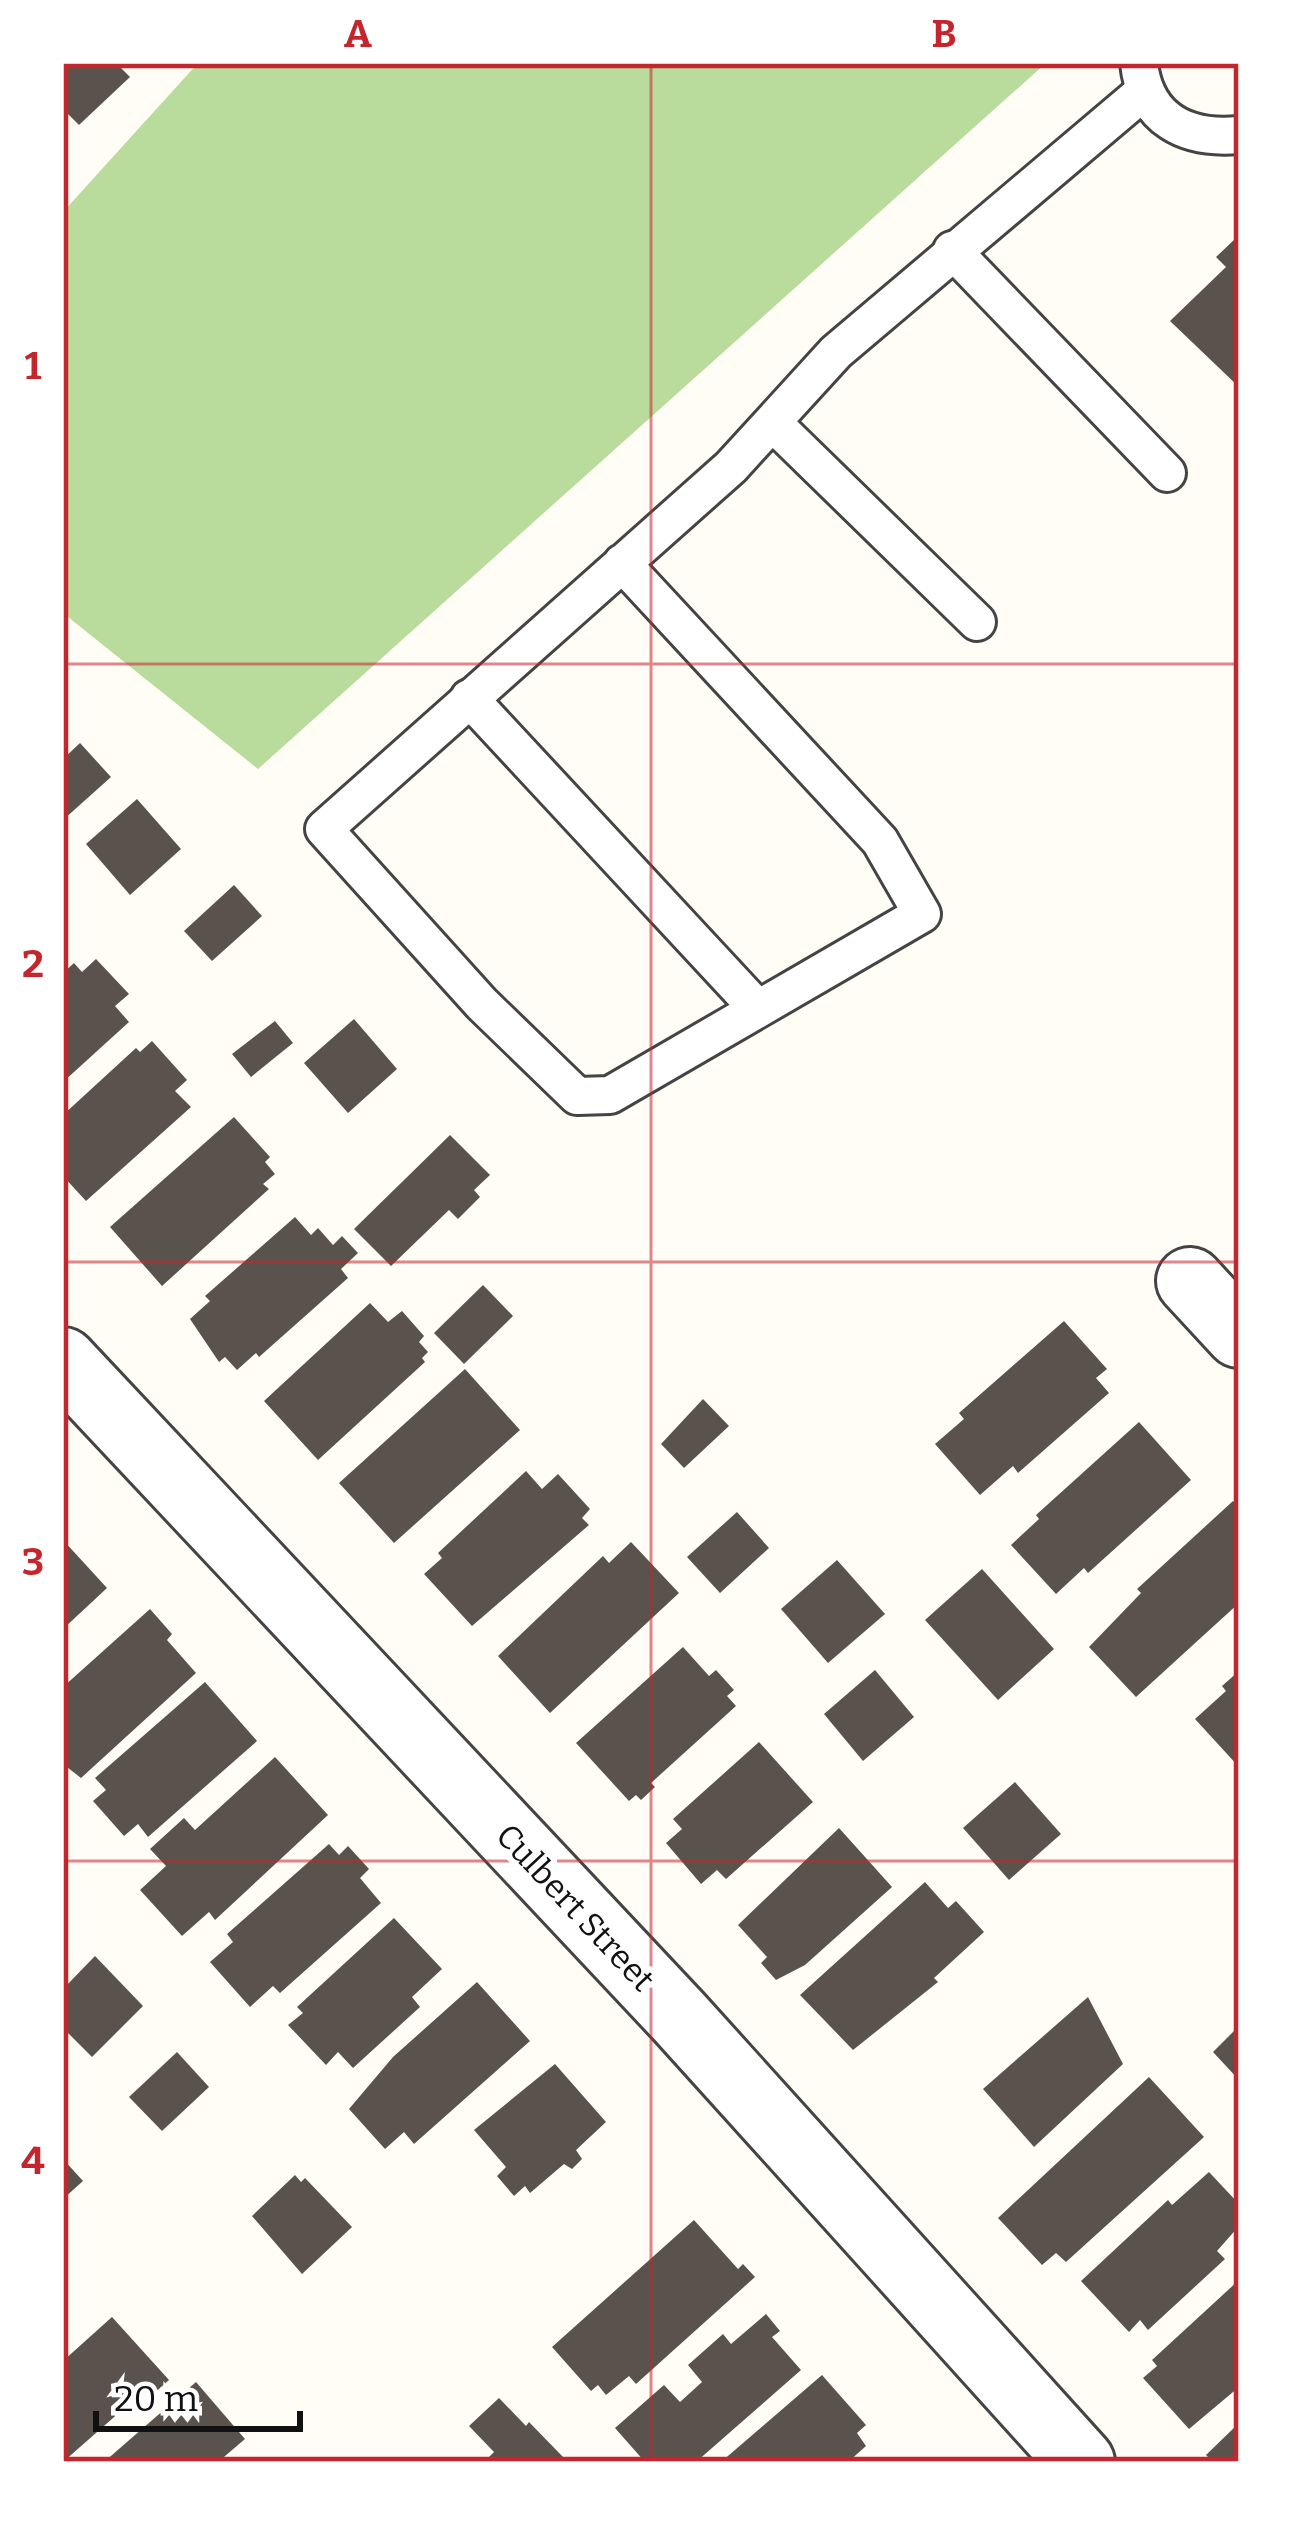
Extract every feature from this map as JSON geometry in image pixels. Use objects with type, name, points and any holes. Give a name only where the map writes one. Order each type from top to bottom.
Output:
[{"type":"street","points":[[1190,1281],[1239,1334]]},
{"type":"street","name":"Culbert Street","points":[[63,1361],[679,2017],[1081,2462]]},
{"type":"lane","points":[[622,563],[880,841],[922,914],[610,1095],[577,1096],[482,1004],[324,829],[622,563],[773,423],[836,352],[1141,78],[1177,128],[1239,135]]},
{"type":"lane","points":[[952,250],[1167,472]]},
{"type":"lane","points":[[773,423],[977,622]]},
{"type":"lane","points":[[469,698],[757,1008]]},
{"type":"green space","points":[[198,63],[1046,63],[258,769],[63,613],[63,212]]},
{"type":"building","points":[[63,63],[116,63],[130,77],[79,125],[63,109]]},
{"type":"building","points":[[1235,239],[1239,243],[1239,387],[1170,321],[1226,267],[1216,257]]},
{"type":"building","points":[[80,743],[111,777],[63,820],[63,759]]},
{"type":"building","points":[[137,799],[181,849],[130,895],[86,844]]},
{"type":"building","points":[[234,885],[262,916],[212,961],[184,931]]},
{"type":"building","points":[[96,959],[129,994],[115,1006],[129,1022],[63,1082],[63,973],[74,963],[82,972]]},
{"type":"building","points":[[354,1019],[397,1069],[348,1113],[304,1063]]},
{"type":"building","points":[[275,1021],[293,1043],[251,1077],[232,1054]]},
{"type":"building","points":[[152,1041],[187,1080],[175,1091],[191,1107],[86,1201],[63,1176],[63,1115],[136,1048],[140,1052]]},
{"type":"building","points":[[234,1117],[270,1157],[265,1162],[275,1174],[263,1184],[269,1189],[162,1286],[110,1227]]},
{"type":"building","points":[[450,1135],[490,1175],[474,1190],[480,1197],[458,1219],[449,1210],[391,1266],[354,1229]]},
{"type":"building","points":[[295,1217],[311,1235],[318,1228],[333,1245],[342,1236],[358,1253],[341,1269],[348,1278],[259,1357],[256,1353],[237,1370],[225,1357],[219,1362],[190,1319],[210,1301],[205,1296]]},
{"type":"building","points":[[483,1285],[513,1316],[464,1364],[434,1333]]},
{"type":"building","points":[[370,1303],[388,1322],[402,1311],[424,1336],[419,1342],[428,1352],[422,1358],[425,1362],[318,1460],[264,1401]]},
{"type":"building","points":[[1064,1321],[1107,1369],[1096,1378],[1109,1393],[1018,1473],[1013,1466],[980,1495],[935,1444],[964,1419],[959,1413]]},
{"type":"building","points":[[465,1369],[520,1430],[394,1543],[339,1483]]},
{"type":"building","points":[[703,1399],[729,1426],[684,1468],[661,1444]]},
{"type":"building","points":[[1139,1422],[1191,1480],[1088,1573],[1084,1568],[1056,1594],[1011,1545],[1039,1519],[1036,1515]]},
{"type":"building","points":[[526,1471],[542,1489],[558,1474],[590,1509],[582,1518],[589,1525],[472,1626],[424,1574],[442,1558],[438,1553]]},
{"type":"building","points":[[1233,1501],[1239,1508],[1239,1603],[1136,1697],[1089,1647],[1141,1593],[1137,1589]]},
{"type":"building","points":[[737,1512],[769,1548],[720,1593],[687,1557]]},
{"type":"building","points":[[63,1540],[107,1588],[63,1629]]},
{"type":"building","points":[[631,1542],[679,1593],[550,1713],[498,1656],[603,1556],[609,1563]]},
{"type":"building","points":[[837,1560],[885,1614],[828,1663],[781,1609]]},
{"type":"building","points":[[982,1569],[1054,1649],[998,1700],[925,1620]]},
{"type":"building","points":[[150,1609],[172,1634],[167,1640],[196,1673],[81,1778],[63,1764],[63,1687]]},
{"type":"building","points":[[683,1647],[709,1676],[716,1670],[734,1690],[727,1696],[736,1706],[651,1783],[655,1787],[641,1800],[636,1795],[629,1801],[576,1743]]},
{"type":"building","points":[[875,1670],[914,1717],[863,1761],[824,1714]]},
{"type":"building","points":[[1239,1671],[1239,1767],[1195,1719],[1226,1691],[1222,1686]]},
{"type":"building","points":[[205,1682],[257,1741],[148,1837],[138,1824],[124,1836],[93,1801],[106,1790],[95,1778]]},
{"type":"building","points":[[759,1742],[813,1802],[726,1879],[717,1870],[701,1884],[666,1843],[682,1829],[673,1819]]},
{"type":"building","points":[[275,1757],[328,1815],[215,1920],[209,1912],[182,1936],[140,1890],[166,1866],[150,1849],[184,1818],[195,1830]]},
{"type":"building","points":[[1015,1782],[1061,1834],[1009,1880],[963,1828]]},
{"type":"building","points":[[839,1828],[892,1887],[805,1965],[776,1980],[761,1963],[767,1957],[738,1925]]},
{"type":"building","points":[[329,1844],[339,1855],[348,1846],[369,1869],[360,1878],[381,1903],[280,1993],[273,1986],[250,2007],[210,1962],[233,1942],[227,1934]]},
{"type":"building","points":[[925,1882],[948,1908],[956,1901],[984,1932],[934,1978],[938,1982],[853,2050],[800,1995]]},
{"type":"building","points":[[394,1918],[442,1969],[412,1997],[420,2007],[353,2068],[338,2052],[326,2065],[288,2025],[303,2013],[297,2007]]},
{"type":"building","points":[[95,1956],[143,2006],[92,2057],[63,2028],[63,1989]]},
{"type":"building","points":[[477,1982],[530,2041],[414,2144],[404,2132],[385,2149],[349,2109],[393,2057]]},
{"type":"building","points":[[1088,1997],[1123,2064],[1034,2147],[983,2089]]},
{"type":"building","points":[[1239,2026],[1239,2080],[1213,2052]]},
{"type":"building","points":[[177,2052],[209,2087],[162,2131],[129,2097]]},
{"type":"building","points":[[555,2064],[606,2122],[576,2150],[582,2159],[572,2169],[564,2164],[530,2193],[525,2186],[514,2196],[497,2176],[506,2167],[474,2130]]},
{"type":"building","points":[[1149,2077],[1204,2137],[1066,2262],[1056,2253],[1042,2265],[998,2218]]},
{"type":"building","points":[[63,2159],[83,2181],[63,2199]]},
{"type":"building","points":[[1209,2172],[1239,2204],[1239,2226],[1217,2251],[1225,2259],[1148,2330],[1140,2320],[1129,2332],[1081,2281],[1168,2200],[1172,2205]]},
{"type":"building","points":[[295,2175],[301,2182],[305,2178],[352,2227],[302,2274],[252,2216]]},
{"type":"building","points":[[694,2220],[738,2269],[743,2264],[755,2277],[636,2384],[629,2376],[606,2395],[598,2385],[591,2391],[552,2347]]},
{"type":"building","points":[[1239,2280],[1239,2387],[1189,2429],[1143,2378],[1157,2366],[1152,2360]]},
{"type":"building","points":[[766,2314],[780,2331],[772,2337],[801,2370],[696,2462],[645,2462],[615,2428],[664,2385],[680,2402],[702,2382],[688,2365],[723,2334],[731,2344]]},
{"type":"building","points":[[112,2317],[169,2380],[151,2396],[146,2389],[63,2462],[63,2361]]},
{"type":"building","points":[[822,2375],[866,2425],[857,2433],[866,2446],[848,2462],[721,2462]]},
{"type":"building","points":[[196,2382],[245,2439],[218,2462],[104,2462]]},
{"type":"building","points":[[499,2398],[564,2458],[484,2462],[494,2452],[469,2426]]},
{"type":"building","points":[[1239,2423],[1239,2462],[1213,2462],[1206,2455]]}]
